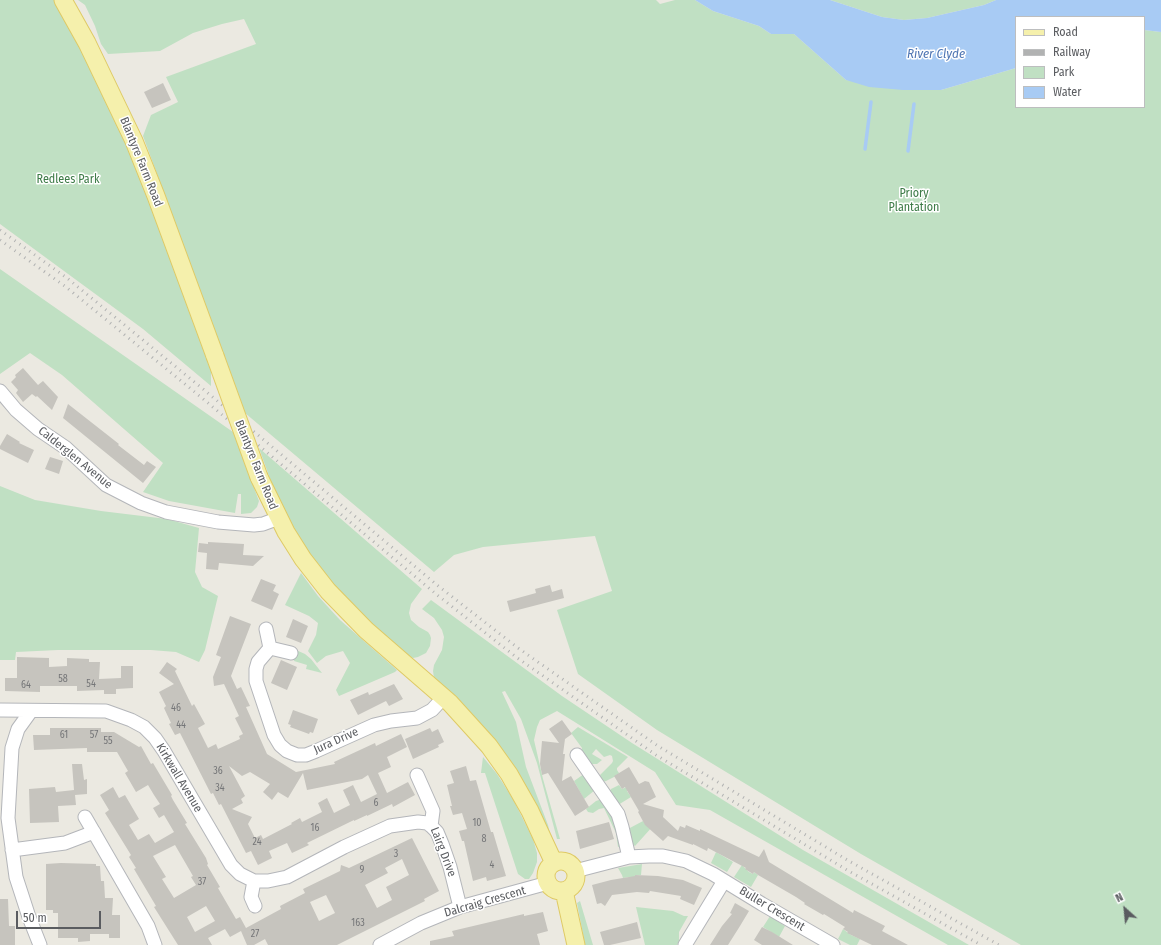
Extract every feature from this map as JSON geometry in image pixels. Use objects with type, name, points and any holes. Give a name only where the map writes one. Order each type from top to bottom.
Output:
[{"type":"main road","name":"Blantyre Farm Road","points":[[63,0],[93,55],[134,141],[156,196],[260,477],[279,518],[303,559],[337,602],[366,630],[444,697],[478,733],[509,774],[530,811],[554,863]]},
{"type":"main road","points":[[564,861],[573,867],[575,871],[575,882],[564,891],[553,889],[546,879],[547,870],[554,863],[564,861]]},
{"type":"main road","points":[[564,891],[576,945]]},
{"type":"street","name":"Calderglen Avenue","points":[[0,391],[16,410],[66,448],[106,485],[142,503],[166,512],[218,522],[254,525],[263,524],[279,518]]},
{"type":"street","points":[[266,629],[270,648],[291,653]]},
{"type":"street","name":"Jura Drive","points":[[270,648],[258,662],[256,669],[256,681],[274,735],[280,745],[287,751],[297,754],[306,755],[374,725],[391,721],[418,718],[432,710],[444,697]]},
{"type":"street","name":"Kirkwall Avenue","points":[[0,710],[106,711],[131,720],[144,728],[155,738],[164,751],[231,865],[240,874],[254,881]]},
{"type":"street","points":[[31,711],[18,729],[12,748],[8,818],[16,877],[40,945]]},
{"type":"street","points":[[577,755],[618,814],[629,857]]},
{"type":"street","name":"Lairg Drive","points":[[418,775],[433,811],[431,826],[437,832],[447,855],[460,907]]},
{"type":"street","points":[[85,817],[148,926],[155,945]]},
{"type":"street","points":[[255,906],[251,897],[254,881],[268,881],[287,877],[344,847],[390,826],[418,822],[427,823],[431,826]]},
{"type":"street","points":[[12,850],[65,844],[94,832]]},
{"type":"street","name":"Buller Crescent","points":[[575,871],[629,857],[663,856],[686,861],[713,874],[818,941],[834,945]]},
{"type":"street","points":[[685,945],[724,881]]},
{"type":"street","name":"Dalcraig Crescent","points":[[381,945],[421,923],[460,907],[548,883]]},
{"type":"green space","name":"Redlees Park","points":[[0,0],[57,0],[132,155],[211,367],[211,386],[143,329],[0,224]]},
{"type":"green space","name":"Priory Plantation","points":[[78,0],[656,0],[660,4],[675,0],[695,0],[713,11],[759,26],[771,34],[794,34],[846,80],[941,90],[1015,68],[1015,108],[1145,108],[1145,30],[1161,32],[1161,945],[1021,945],[861,854],[657,730],[578,674],[557,610],[612,591],[595,536],[483,547],[454,555],[434,572],[245,413],[143,136],[151,115],[178,102],[166,77],[256,44],[244,19],[193,33],[160,51],[108,54],[101,44],[95,26],[85,5]]},
{"type":"green space","points":[[830,0],[996,0],[984,5],[927,18],[904,20],[882,17]]},
{"type":"green space","points":[[0,269],[233,432],[259,501],[257,507],[251,513],[241,514],[241,494],[238,494],[235,513],[169,501],[143,492],[163,463],[62,375],[30,353],[0,374]]},
{"type":"green space","points":[[259,448],[422,589],[411,604],[409,613],[411,620],[430,635],[430,646],[426,653],[413,658],[404,654],[333,587],[296,535],[275,493]]},
{"type":"green space","points":[[0,486],[35,500],[101,511],[167,519],[199,528],[195,572],[202,587],[218,596],[205,650],[199,662],[176,652],[151,650],[58,650],[16,652],[15,660],[0,660]]},
{"type":"green space","points":[[301,573],[318,596],[340,620],[397,670],[395,672],[339,696],[336,690],[350,663],[343,651],[326,656],[317,663],[308,651],[316,635],[318,623],[309,616],[285,605]]},
{"type":"green space","points":[[431,600],[562,696],[632,743],[803,850],[969,945],[948,945],[710,810],[676,805],[655,772],[557,711],[540,720],[534,740],[543,779],[560,839],[557,839],[537,763],[521,719],[505,691],[502,692],[516,722],[526,767],[548,825],[552,842],[434,678],[434,665],[442,650],[444,637],[442,630],[434,618],[422,609]]},
{"type":"green space","points":[[296,650],[305,654],[311,659],[322,673],[306,669],[307,665],[294,661]]},
{"type":"green space","points":[[578,727],[628,757],[617,768],[619,773],[618,775],[602,782],[600,775],[612,763],[612,756],[610,755],[604,757],[596,749],[592,754],[602,760],[597,764],[591,764],[582,754],[582,748],[571,733]]},
{"type":"green space","points":[[483,757],[497,774],[513,799],[533,839],[537,853],[537,862],[529,879],[525,879],[518,874],[485,773],[481,773]]},
{"type":"green space","points":[[584,774],[595,790],[584,799],[574,781]]},
{"type":"green space","points":[[633,784],[627,791],[631,797],[618,805],[609,792],[611,789],[619,785],[622,789]]},
{"type":"green space","points":[[602,799],[614,818],[621,846],[618,847],[616,833],[604,808],[593,813],[588,812],[586,809],[596,801]]},
{"type":"green space","points":[[643,821],[645,824],[653,826],[635,846],[630,842],[628,829]]},
{"type":"green space","points":[[716,852],[733,862],[727,872],[711,863]]},
{"type":"green space","points":[[642,864],[641,875],[635,875],[634,885],[630,877],[623,878],[618,868]]},
{"type":"green space","points":[[742,865],[749,872],[753,874],[754,872],[758,875],[751,887],[734,877]]},
{"type":"green space","points":[[580,901],[593,945],[585,945],[577,903]]},
{"type":"green space","points":[[636,907],[673,911],[684,916],[688,916],[679,932],[679,941],[677,945],[645,945]]},
{"type":"green space","points":[[770,916],[785,926],[779,937],[763,927]]},
{"type":"green space","points":[[843,929],[860,939],[857,945],[850,945],[838,939]]},
{"type":"water","name":"River Clyde","points":[[695,0],[830,0],[882,17],[904,20],[927,18],[984,5],[996,0],[1161,0],[1161,32],[1145,30],[1145,16],[1015,16],[1015,68],[941,90],[903,90],[869,87],[846,80],[794,34],[771,34],[759,26],[713,11]]},
{"type":"building","points":[[163,83],[171,100],[152,108],[144,92]]},
{"type":"building","points":[[23,368],[38,385],[43,381],[58,397],[52,410],[37,396],[36,397],[32,394],[23,402],[16,393],[18,390],[11,382],[16,377],[15,375]]},
{"type":"building","points":[[68,404],[144,465],[147,461],[156,467],[143,483],[63,418]]},
{"type":"building","points":[[7,434],[20,442],[19,443],[34,450],[28,463],[0,449],[0,446]]},
{"type":"building","points":[[50,457],[63,461],[59,474],[45,469]]},
{"type":"building","points":[[208,542],[244,544],[243,555],[264,556],[253,566],[219,563],[218,570],[206,569],[207,553],[198,552],[199,543],[208,544]]},
{"type":"building","points":[[261,579],[276,585],[273,591],[279,594],[272,610],[251,601]]},
{"type":"building","points":[[550,585],[552,592],[562,589],[564,598],[510,612],[507,601],[536,593],[535,589]]},
{"type":"building","points":[[230,616],[251,624],[231,676],[237,689],[241,687],[250,706],[246,707],[267,754],[296,772],[335,764],[334,762],[375,743],[376,746],[401,734],[407,747],[387,757],[391,767],[378,773],[387,793],[408,782],[415,795],[393,807],[392,804],[367,816],[354,820],[307,843],[309,845],[292,853],[287,843],[269,851],[272,858],[258,865],[251,851],[246,853],[221,804],[219,805],[213,793],[211,794],[180,733],[175,735],[169,724],[171,723],[164,708],[166,706],[159,692],[174,684],[159,673],[167,662],[177,669],[175,671],[192,706],[194,704],[205,724],[198,728],[208,748],[216,744],[218,749],[240,739],[239,736],[243,734],[235,718],[239,716],[224,684],[214,686],[213,677],[221,657],[216,655]],"holes":[[[229,766],[242,776],[250,772],[270,784],[263,792],[272,800],[278,792],[288,798],[303,773],[307,790],[362,779],[368,775],[377,794],[361,802],[353,785],[343,790],[350,805],[334,813],[327,798],[318,803],[322,812],[302,822],[300,818],[291,823],[292,824],[263,839],[261,835],[255,838],[248,824],[252,817],[232,809],[243,803],[241,799],[245,796]]]},
{"type":"building","points":[[293,619],[308,626],[301,643],[286,637]]},
{"type":"building","points":[[17,657],[49,658],[49,667],[67,666],[67,658],[89,659],[89,662],[100,662],[99,679],[121,678],[121,666],[133,666],[133,688],[116,689],[116,694],[104,694],[104,690],[77,691],[77,686],[40,686],[40,692],[5,691],[5,678],[17,678]]},
{"type":"building","points":[[281,660],[297,667],[287,690],[271,683]]},
{"type":"building","points":[[394,684],[403,699],[389,706],[386,701],[358,715],[350,700],[368,692],[369,695]]},
{"type":"building","points":[[293,710],[318,719],[313,733],[310,732],[309,734],[290,727],[291,725],[288,724]]},
{"type":"building","points":[[562,720],[572,734],[565,739],[562,781],[571,776],[589,807],[575,816],[548,773],[542,775],[540,764],[542,741],[559,743],[549,729]]},
{"type":"building","points":[[50,728],[101,728],[101,732],[114,732],[139,747],[141,746],[172,795],[173,800],[187,823],[185,824],[206,858],[207,865],[220,887],[218,888],[236,919],[240,917],[246,928],[281,909],[280,906],[305,893],[303,889],[340,871],[341,865],[349,868],[412,838],[439,891],[424,899],[425,901],[337,945],[268,945],[265,939],[254,945],[247,945],[241,931],[230,937],[225,929],[208,938],[212,945],[178,945],[154,907],[156,906],[134,869],[136,868],[129,857],[131,855],[105,813],[109,810],[100,795],[113,787],[119,798],[125,795],[139,819],[129,825],[138,840],[149,834],[155,843],[174,832],[164,815],[159,818],[153,808],[160,804],[148,785],[136,792],[125,773],[128,771],[117,752],[87,752],[87,748],[34,750],[33,735],[50,735]],"holes":[[[175,845],[193,876],[191,877],[196,885],[174,898],[162,879],[166,877],[153,856]],[[402,859],[409,875],[386,887],[392,900],[377,908],[365,885],[388,873],[385,868]],[[326,895],[335,913],[319,921],[310,902]],[[206,906],[215,921],[195,932],[187,917]]]},
{"type":"building","points":[[430,728],[432,732],[438,729],[444,742],[438,745],[439,747],[413,759],[405,739]]},
{"type":"building","points":[[72,764],[82,764],[84,780],[87,779],[87,794],[75,795],[76,805],[58,806],[59,822],[30,823],[29,789],[55,787],[56,792],[74,790]]},
{"type":"building","points":[[466,766],[470,781],[476,780],[506,876],[487,881],[486,877],[473,881],[464,841],[462,841],[459,831],[467,829],[462,813],[453,815],[447,785],[454,783],[450,771]]},
{"type":"building","points":[[629,767],[639,784],[645,781],[649,782],[656,797],[643,804],[664,810],[663,817],[678,831],[680,826],[685,828],[686,825],[700,831],[700,829],[759,857],[764,849],[769,862],[853,913],[854,910],[885,926],[882,931],[908,945],[872,945],[847,933],[848,932],[843,929],[845,927],[804,904],[805,903],[796,897],[754,872],[753,874],[745,869],[746,868],[708,848],[707,851],[693,844],[668,836],[663,841],[645,825],[638,812],[639,811],[625,787],[622,789],[614,776]]},
{"type":"building","points":[[609,822],[614,839],[580,849],[576,831]]},
{"type":"building","points":[[46,864],[96,864],[96,866],[100,866],[101,881],[104,881],[105,898],[113,898],[112,915],[120,915],[120,938],[109,938],[109,934],[90,934],[90,941],[78,942],[78,938],[58,938],[58,913],[53,913],[53,910],[46,910]]},
{"type":"building","points":[[635,875],[658,876],[683,880],[702,888],[694,905],[680,899],[681,896],[650,891],[649,893],[637,892],[612,895],[605,906],[601,903],[597,904],[592,885]]},
{"type":"building","points":[[0,899],[8,899],[9,926],[15,926],[15,945],[0,945]]},
{"type":"building","points":[[735,903],[749,911],[728,945],[710,945],[722,926],[732,914],[730,913]]},
{"type":"building","points":[[543,912],[548,931],[537,934],[540,945],[430,945],[430,941],[454,936],[452,931],[524,914],[524,916]]},
{"type":"building","points":[[637,922],[641,938],[604,945],[600,932]]},
{"type":"building","points":[[762,927],[793,945],[762,945],[754,940]]},
{"type":"waterway","points":[[865,149],[871,102]]},
{"type":"waterway","points":[[908,151],[914,104]]},
{"type":"railway","points":[[0,230],[67,278],[203,389],[437,585],[518,648],[658,746],[849,861],[999,945]]},
{"type":"railway","points":[[0,240],[66,287],[202,398],[436,594],[516,657],[656,755],[847,870],[981,945]]}]
